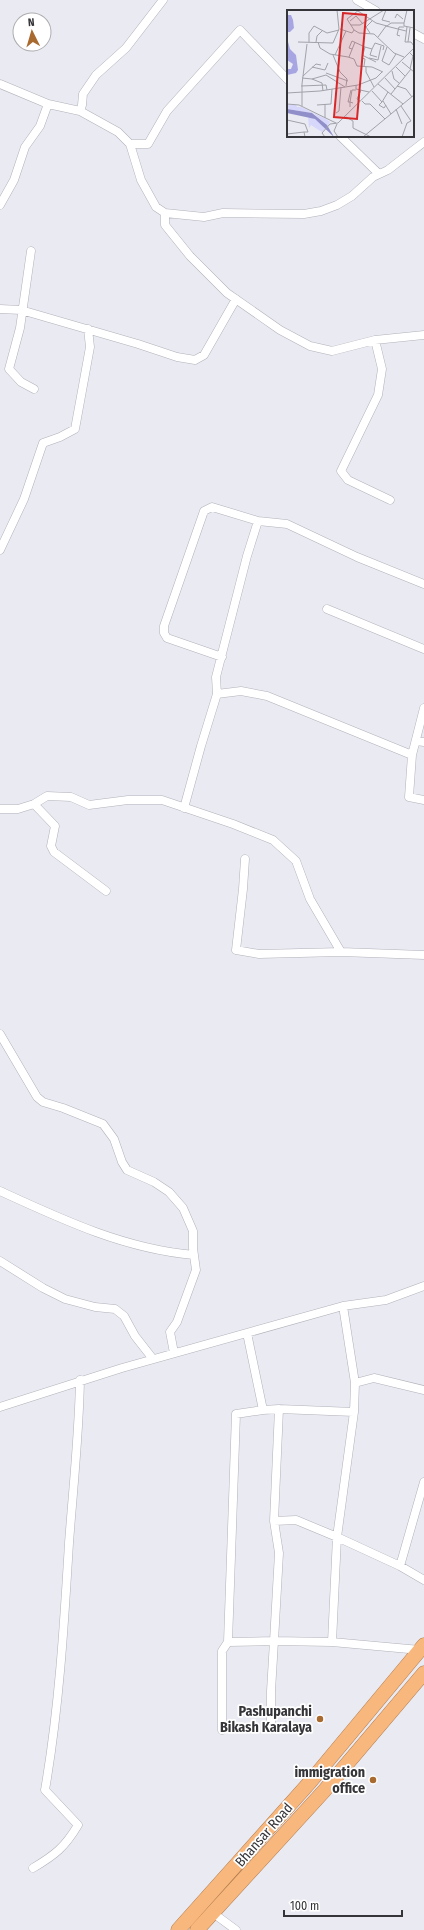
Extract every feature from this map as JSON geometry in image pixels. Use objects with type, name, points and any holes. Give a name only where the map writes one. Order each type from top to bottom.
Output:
[{"type":"highway","name":"Bhansar Road","points":[[178,1930],[310,1782],[422,1648]]},
{"type":"highway","name":"Bhansar Road","points":[[197,1930],[324,1791],[424,1673]]},
{"type":"street","points":[[80,111],[83,94],[96,75],[126,48],[163,0]]},
{"type":"street","points":[[357,0],[374,10]]},
{"type":"street","points":[[130,144],[148,144],[167,111],[240,30],[287,79]]},
{"type":"street","points":[[0,84],[48,104],[80,111],[118,132],[130,144],[141,180],[156,207],[165,213],[204,217],[223,214],[304,214],[337,205],[352,196],[373,177],[393,166],[424,142]]},
{"type":"street","points":[[0,205],[14,180],[25,147],[40,126],[48,104]]},
{"type":"street","points":[[341,137],[379,174]]},
{"type":"street","points":[[165,213],[165,225],[190,256],[227,293],[280,330],[310,346],[332,351],[375,340],[424,335]]},
{"type":"street","points":[[31,251],[21,310],[20,328],[9,368],[20,382],[34,389]]},
{"type":"street","points":[[0,309],[21,310],[177,357],[195,360],[204,355],[236,299]]},
{"type":"street","points":[[0,550],[24,499],[43,444],[75,429],[90,347],[88,329]]},
{"type":"street","points":[[375,340],[382,369],[378,396],[341,471],[348,480],[390,500]]},
{"type":"street","points":[[222,657],[167,638],[164,633],[164,626],[204,511],[212,507],[258,521],[287,524],[357,557],[424,584]]},
{"type":"street","points":[[184,808],[217,694],[216,677],[258,521]]},
{"type":"street","points":[[327,609],[424,649]]},
{"type":"street","points":[[217,694],[240,691],[267,696],[412,755]]},
{"type":"street","points":[[424,708],[420,741],[412,755],[409,797],[424,800]]},
{"type":"street","points":[[0,809],[18,809],[34,804],[47,796],[71,797],[89,804],[128,800],[162,800],[233,824],[273,840],[296,861],[310,899],[341,952]]},
{"type":"street","points":[[34,804],[55,826],[51,846],[54,852],[106,891]]},
{"type":"street","points":[[245,859],[236,950],[259,954],[341,952],[424,955]]},
{"type":"street","points":[[0,1034],[37,1097],[43,1102],[63,1108],[103,1124],[114,1139],[122,1162],[127,1170],[159,1185],[169,1192],[183,1208],[193,1231],[196,1270],[177,1322],[170,1332],[174,1353]]},
{"type":"street","points":[[0,1191],[73,1224],[109,1238],[168,1253],[194,1256]]},
{"type":"street","points":[[0,1262],[38,1285],[65,1298],[95,1307],[115,1309],[124,1316],[135,1336],[153,1360]]},
{"type":"street","points":[[0,1407],[80,1380],[174,1353],[344,1306],[386,1300],[424,1286]]},
{"type":"street","points":[[332,1642],[337,1537],[354,1412],[355,1383],[344,1306]]},
{"type":"street","points":[[247,1333],[263,1410]]},
{"type":"street","points":[[355,1383],[374,1378],[424,1390]]},
{"type":"street","points":[[33,1868],[49,1859],[68,1842],[78,1824],[45,1790],[52,1750],[67,1589],[75,1481],[80,1380]]},
{"type":"street","points":[[222,1730],[222,1651],[228,1642],[236,1414],[278,1409],[354,1412]]},
{"type":"street","points":[[271,1729],[271,1690],[279,1553],[274,1521],[278,1409]]},
{"type":"street","points":[[400,1566],[424,1482]]},
{"type":"street","points":[[274,1521],[296,1520],[400,1566],[424,1580]]},
{"type":"street","points":[[228,1642],[332,1642],[422,1648]]},
{"type":"street","points":[[213,1913],[236,1930]]},
{"type":"place","name":"Pashupanchi Bikash Karalaya","points":[[320,1719]]},
{"type":"place","name":"immigration office","points":[[373,1780]]}]
